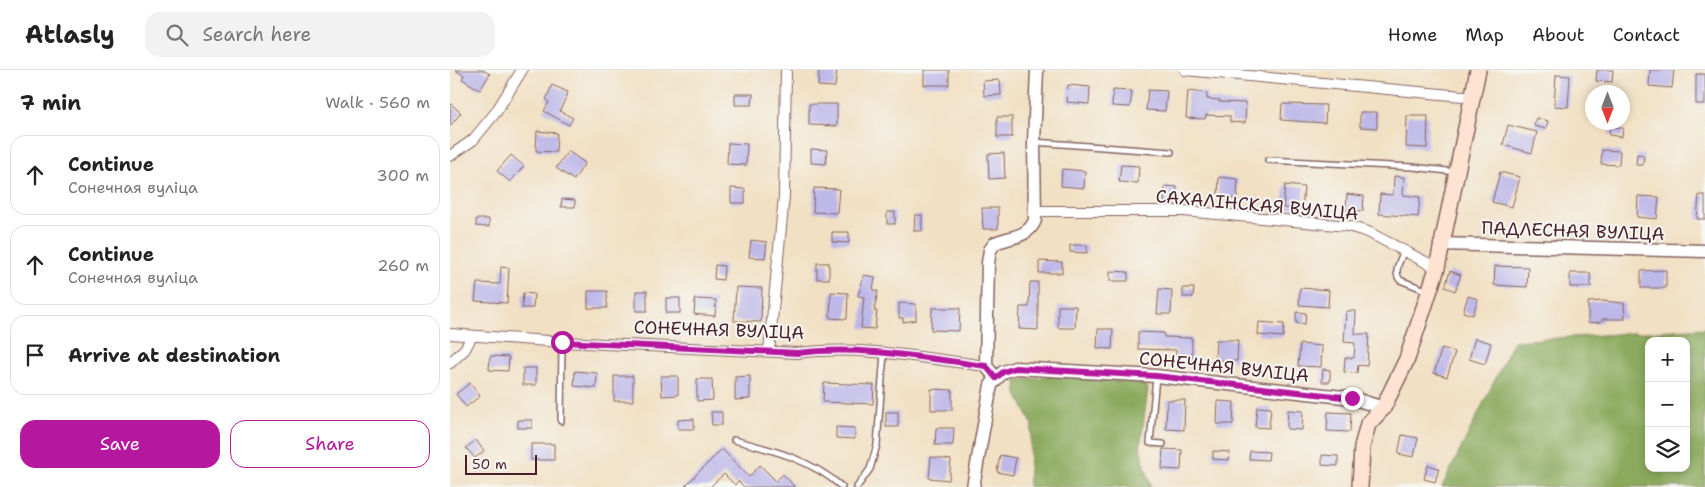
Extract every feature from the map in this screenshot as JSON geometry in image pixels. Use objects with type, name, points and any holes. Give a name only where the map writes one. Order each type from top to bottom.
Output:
[{"type":"main road","points":[[1360,487],[1362,447],[1368,424],[1383,408],[1407,359],[1437,268],[1440,244],[1478,70]]},
{"type":"street","points":[[450,156],[473,140],[496,112],[522,70]]},
{"type":"street","points":[[769,352],[784,196],[786,70]]},
{"type":"street","points":[[973,487],[985,411],[991,385],[998,376],[986,366],[988,263],[990,250],[995,243],[1024,234],[1032,228],[1035,212],[1034,142],[1037,70]]},
{"type":"street","points":[[1185,70],[1473,97]]},
{"type":"street","name":"САХАЛІНСКАЯ ВУЛІЦА","points":[[1035,212],[1184,211],[1348,226],[1368,232],[1437,268]]},
{"type":"street","name":"ПАДЛЕСНАЯ ВУЛІЦА","points":[[1440,244],[1705,252]]},
{"type":"street","name":"СОНЕЧНАЯ ВУЛІЦА","points":[[450,334],[562,342],[769,352],[798,353],[826,349],[884,353],[986,366]]},
{"type":"street","points":[[450,363],[465,349],[472,336]]},
{"type":"street","name":"СОНЕЧНАЯ ВУЛІЦА","points":[[998,376],[1015,368],[1156,376],[1352,398],[1383,408]]},
{"type":"lane","points":[[1034,142],[1171,152]]},
{"type":"lane","points":[[1268,160],[1413,167],[1457,172]]},
{"type":"lane","points":[[1404,250],[1397,272],[1398,277],[1400,280],[1428,291]]},
{"type":"lane","points":[[560,421],[562,342]]},
{"type":"lane","points":[[858,487],[870,469],[877,446],[884,353]]},
{"type":"lane","points":[[1156,376],[1150,443],[1163,444]]},
{"type":"lane","points":[[734,440],[798,459],[829,475],[842,487]]},
{"type":"green space","points":[[1705,328],[1705,487],[1442,487],[1514,341]]},
{"type":"green space","points":[[1049,376],[1143,383],[1148,389],[1140,448],[1151,487],[1028,487],[1032,424],[1017,394],[1016,381]]},
{"type":"building","points":[[455,70],[483,70],[490,74],[480,90],[462,79],[464,75]]},
{"type":"building","points":[[819,70],[837,70],[835,87],[818,86]]},
{"type":"building","points":[[924,70],[949,70],[949,85],[924,85]]},
{"type":"building","points":[[1597,70],[1613,70],[1612,82],[1596,81]]},
{"type":"building","points":[[1650,70],[1674,70],[1672,88],[1649,86]]},
{"type":"building","points":[[1696,74],[1705,74],[1705,104],[1696,104]]},
{"type":"building","points":[[1556,75],[1570,76],[1568,107],[1554,106]]},
{"type":"building","points":[[1000,80],[1001,95],[984,96],[983,81]]},
{"type":"building","points":[[552,85],[568,92],[560,111],[573,118],[569,125],[544,111],[549,102],[546,100]]},
{"type":"building","points":[[1068,85],[1090,87],[1089,104],[1067,102]]},
{"type":"building","points":[[1113,90],[1132,91],[1130,107],[1112,106]]},
{"type":"building","points":[[1148,90],[1167,91],[1165,111],[1146,110]]},
{"type":"building","points":[[1188,91],[1207,93],[1207,99],[1220,100],[1219,102],[1246,103],[1245,123],[1230,122],[1230,116],[1206,115],[1205,119],[1186,118]]},
{"type":"building","points":[[735,94],[753,94],[752,105],[735,105]]},
{"type":"building","points":[[450,103],[461,113],[450,126]]},
{"type":"building","points":[[809,104],[837,104],[837,126],[809,125]]},
{"type":"building","points":[[1282,104],[1326,105],[1325,123],[1281,120]]},
{"type":"building","points":[[1360,112],[1377,112],[1377,128],[1360,127]]},
{"type":"building","points":[[1407,116],[1428,116],[1427,148],[1406,147]]},
{"type":"building","points":[[997,117],[1012,117],[1012,137],[997,137]]},
{"type":"building","points":[[1536,118],[1548,121],[1546,129],[1534,126]]},
{"type":"building","points":[[1508,125],[1537,132],[1532,153],[1503,145]]},
{"type":"building","points":[[1610,130],[1623,130],[1622,137],[1609,135]]},
{"type":"building","points":[[537,131],[557,133],[556,152],[536,151]]},
{"type":"building","points":[[728,143],[747,144],[746,165],[727,164]]},
{"type":"building","points":[[811,149],[827,150],[826,164],[811,163]]},
{"type":"building","points":[[1602,150],[1620,151],[1619,165],[1601,164]]},
{"type":"building","points":[[568,151],[585,163],[574,180],[556,168]]},
{"type":"building","points":[[1004,153],[1005,178],[989,179],[988,154]]},
{"type":"building","points":[[1637,154],[1644,155],[1643,165],[1636,165]]},
{"type":"building","points":[[511,155],[524,166],[510,182],[497,171]]},
{"type":"building","points":[[1121,165],[1139,166],[1138,183],[1119,182]]},
{"type":"building","points":[[1062,169],[1085,171],[1084,188],[1061,186]]},
{"type":"building","points":[[1500,172],[1520,177],[1512,207],[1492,202]]},
{"type":"building","points":[[1394,176],[1404,177],[1403,195],[1420,197],[1418,217],[1379,214],[1380,194],[1393,195]]},
{"type":"building","points":[[1219,177],[1238,179],[1237,199],[1218,197]]},
{"type":"building","points":[[1285,185],[1304,187],[1302,209],[1283,208]]},
{"type":"building","points":[[1165,186],[1177,187],[1176,203],[1164,202]]},
{"type":"building","points":[[731,188],[745,189],[745,203],[731,203]]},
{"type":"building","points":[[814,188],[839,189],[837,213],[813,212]]},
{"type":"building","points":[[1347,194],[1364,196],[1363,211],[1346,210]]},
{"type":"building","points":[[1699,195],[1705,195],[1705,219],[1697,219]]},
{"type":"building","points":[[1638,196],[1659,197],[1657,219],[1637,217]]},
{"type":"building","points":[[562,199],[575,200],[575,207],[561,207]]},
{"type":"building","points":[[982,208],[998,208],[998,229],[983,229]]},
{"type":"building","points":[[887,212],[895,212],[895,224],[887,224]]},
{"type":"building","points":[[915,215],[922,215],[922,231],[914,231]]},
{"type":"building","points":[[476,219],[489,219],[489,227],[476,226]]},
{"type":"building","points":[[832,232],[849,232],[849,243],[832,242]]},
{"type":"building","points":[[751,240],[767,242],[765,258],[749,257]]},
{"type":"building","points":[[1070,245],[1087,245],[1087,253],[1070,252]]},
{"type":"building","points":[[1039,261],[1062,262],[1062,273],[1039,273]]},
{"type":"building","points":[[817,263],[829,263],[829,279],[817,279]]},
{"type":"building","points":[[715,265],[724,266],[723,280],[714,279]]},
{"type":"building","points":[[1495,266],[1528,267],[1527,287],[1494,285]]},
{"type":"building","points":[[501,267],[509,268],[507,303],[475,301],[477,283],[500,284]]},
{"type":"building","points":[[1666,270],[1666,288],[1641,288],[1641,271]]},
{"type":"building","points":[[1110,271],[1128,272],[1128,281],[1110,281]]},
{"type":"building","points":[[1450,271],[1461,275],[1455,291],[1445,287]]},
{"type":"building","points":[[1570,273],[1590,273],[1591,287],[1570,287]]},
{"type":"building","points":[[864,275],[875,277],[873,290],[878,291],[874,311],[877,311],[875,329],[861,328],[864,297],[858,296]]},
{"type":"building","points":[[1030,282],[1038,282],[1038,330],[1019,329],[1020,307],[1029,307]]},
{"type":"building","points":[[736,287],[762,288],[761,322],[734,321]]},
{"type":"building","points":[[1183,288],[1194,288],[1193,297],[1183,297]]},
{"type":"building","points":[[1300,288],[1329,290],[1328,307],[1299,305]]},
{"type":"building","points":[[1159,289],[1172,290],[1171,314],[1157,314]]},
{"type":"building","points":[[588,291],[607,291],[607,308],[588,308]]},
{"type":"building","points":[[636,291],[647,291],[647,311],[636,311]]},
{"type":"building","points":[[831,292],[848,293],[847,319],[830,318]]},
{"type":"building","points":[[523,293],[534,294],[533,308],[522,308]]},
{"type":"building","points":[[1468,296],[1478,299],[1473,315],[1463,312]]},
{"type":"building","points":[[666,298],[680,298],[680,313],[666,313]]},
{"type":"building","points":[[695,299],[716,300],[715,316],[694,314]]},
{"type":"building","points":[[1588,302],[1624,303],[1625,319],[1602,319],[1602,322],[1588,323]]},
{"type":"building","points":[[899,303],[916,304],[916,320],[903,322],[903,318],[899,318]]},
{"type":"building","points":[[1058,306],[1076,306],[1075,328],[1058,328]]},
{"type":"building","points":[[932,308],[960,308],[959,331],[931,330]]},
{"type":"building","points":[[1346,311],[1356,311],[1355,334],[1369,334],[1367,366],[1358,365],[1357,373],[1344,372],[1345,358],[1354,358],[1355,343],[1344,342]]},
{"type":"building","points":[[1296,312],[1306,313],[1305,324],[1296,323]]},
{"type":"building","points":[[1259,322],[1284,324],[1283,337],[1258,335]]},
{"type":"building","points":[[1098,329],[1113,329],[1112,349],[1097,348]]},
{"type":"building","points":[[1138,332],[1164,333],[1164,337],[1192,338],[1192,366],[1176,365],[1176,350],[1138,349]]},
{"type":"building","points":[[1475,338],[1491,343],[1485,364],[1469,359]]},
{"type":"building","points":[[1216,340],[1238,340],[1237,361],[1215,360]]},
{"type":"building","points":[[1300,344],[1322,346],[1321,367],[1298,366]]},
{"type":"building","points":[[1442,348],[1455,352],[1447,377],[1434,373]]},
{"type":"building","points":[[490,356],[509,357],[508,371],[489,370]]},
{"type":"building","points":[[523,368],[536,368],[536,385],[523,385]]},
{"type":"building","points":[[1323,369],[1330,370],[1330,382],[1322,382]]},
{"type":"building","points":[[575,371],[597,373],[596,388],[574,386]]},
{"type":"building","points":[[614,376],[633,376],[633,401],[614,401]]},
{"type":"building","points":[[661,376],[678,376],[678,395],[662,396]]},
{"type":"building","points":[[750,376],[750,399],[735,400],[735,377]]},
{"type":"building","points":[[697,379],[712,379],[713,400],[697,401]]},
{"type":"building","points":[[470,383],[480,396],[466,407],[456,394]]},
{"type":"building","points":[[824,383],[874,385],[873,404],[823,402]]},
{"type":"building","points":[[931,389],[952,390],[952,410],[931,410]]},
{"type":"building","points":[[1167,400],[1185,400],[1184,430],[1166,429]]},
{"type":"building","points":[[1218,401],[1234,402],[1233,424],[1217,424]]},
{"type":"building","points":[[1257,407],[1271,408],[1269,428],[1255,427]]},
{"type":"building","points":[[1288,410],[1303,411],[1302,430],[1287,429]]},
{"type":"building","points":[[711,412],[722,412],[722,425],[712,425]]},
{"type":"building","points":[[886,412],[898,412],[898,427],[886,427]]},
{"type":"building","points":[[1328,412],[1351,413],[1350,432],[1327,431]]},
{"type":"building","points":[[694,419],[694,429],[678,429],[678,420]]},
{"type":"building","points":[[518,420],[532,420],[532,428],[518,428]]},
{"type":"building","points":[[836,427],[855,428],[855,439],[836,438]]},
{"type":"building","points":[[936,428],[954,428],[953,445],[935,445]]},
{"type":"building","points":[[1402,435],[1418,438],[1414,457],[1398,454]]},
{"type":"building","points":[[476,440],[484,451],[475,458],[466,448]]},
{"type":"building","points":[[531,444],[554,444],[554,460],[531,460]]},
{"type":"building","points":[[722,449],[749,477],[760,465],[776,481],[783,474],[795,487],[744,487],[738,481],[735,485],[724,474],[710,487],[684,487]]},
{"type":"building","points":[[1163,449],[1182,450],[1181,470],[1162,469]]},
{"type":"building","points":[[1213,451],[1230,452],[1229,460],[1213,459]]},
{"type":"building","points":[[1250,451],[1269,452],[1268,460],[1249,459]]},
{"type":"building","points":[[1000,455],[1016,458],[1013,475],[997,472]]},
{"type":"building","points":[[1322,455],[1338,456],[1338,466],[1322,465]]},
{"type":"building","points":[[931,457],[951,460],[949,480],[929,478]]},
{"type":"building","points":[[1428,465],[1439,468],[1435,482],[1424,479]]},
{"type":"route","points":[[562,342],[798,353],[826,349],[884,353],[986,366],[996,378],[1003,372],[1015,368],[1156,376],[1352,398]]}]
